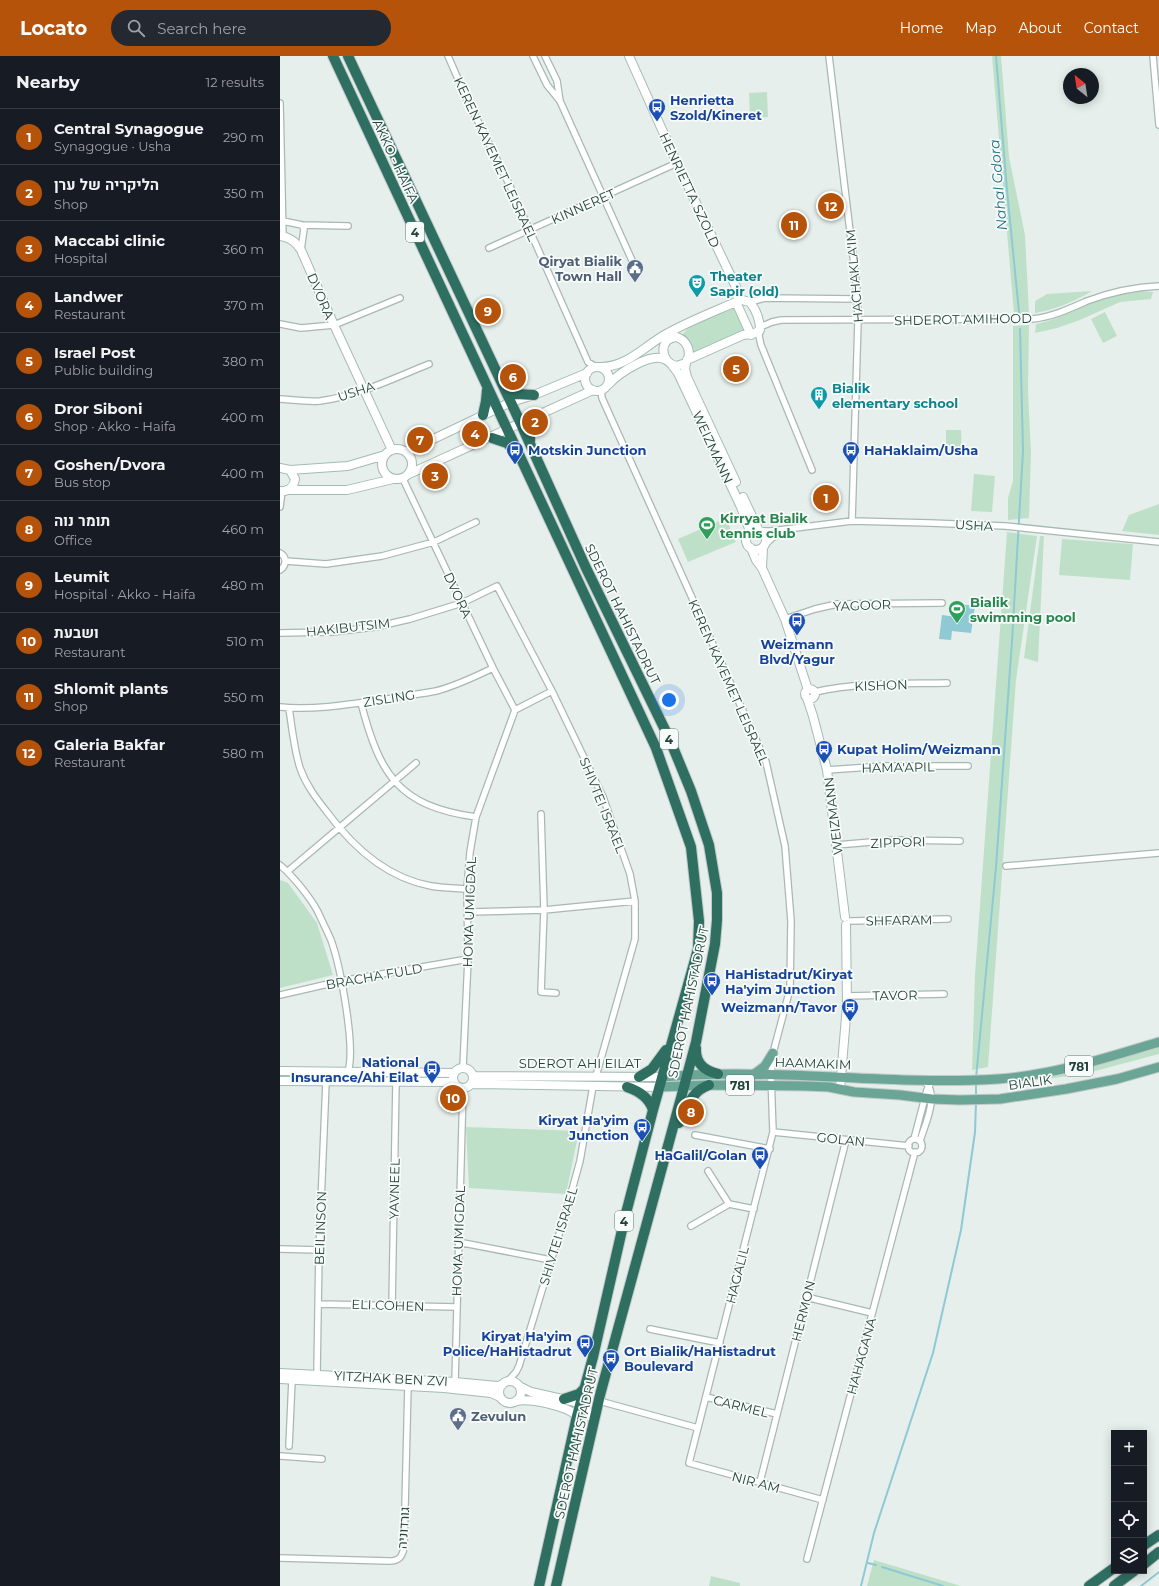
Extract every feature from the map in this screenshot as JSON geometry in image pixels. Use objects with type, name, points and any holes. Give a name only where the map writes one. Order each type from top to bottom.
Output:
[{"type":"highway","name":"AKKO - HAIFA","points":[[333,56],[497,409]]},
{"type":"highway","name":"AKKO - HAIFA","points":[[348,56],[511,402]]},
{"type":"highway","points":[[483,416],[486,401],[486,386]]},
{"type":"highway","points":[[503,386],[515,394],[534,395]]},
{"type":"highway","name":"4","points":[[511,402],[521,424]]},
{"type":"highway","name":"4","points":[[497,409],[507,431]]},
{"type":"highway","points":[[531,445],[530,430],[534,418]]},
{"type":"highway","name":"SDEROT HAHISTADRUT","points":[[521,424],[586,568],[670,740],[691,791],[709,845],[717,893],[715,944],[696,1042],[593,1420],[556,1586]]},
{"type":"highway","name":"SDEROT HAHISTADRUT","points":[[507,431],[656,748],[690,847],[699,921],[698,949],[653,1110],[580,1403],[539,1586]]},
{"type":"highway","points":[[492,438],[507,444],[518,453]]},
{"type":"highway","points":[[639,1077],[652,1070],[663,1056],[671,1042]]},
{"type":"highway","points":[[696,1042],[698,1061],[707,1071],[718,1074]]},
{"type":"highway","points":[[668,1144],[693,1096],[700,1088],[709,1085]]},
{"type":"highway","points":[[628,1087],[642,1094],[650,1103],[653,1110]]},
{"type":"highway","points":[[564,1399],[576,1396],[584,1390]]},
{"type":"highway","points":[[1147,1544],[1159,1535]]},
{"type":"highway","points":[[1147,1562],[1159,1552]]},
{"type":"highway","points":[[1090,1586],[1111,1570]]},
{"type":"highway","points":[[1114,1586],[1130,1574]]},
{"type":"main road","name":"BIALIK","points":[[938,1080],[997,1079],[1027,1076],[1067,1069],[1159,1042]]},
{"type":"main road","points":[[753,1074],[765,1066],[773,1053]]},
{"type":"main road","name":"BIALIK","points":[[929,1098],[952,1100],[1000,1099],[1066,1090],[1117,1079],[1159,1067]]},
{"type":"main road","name":"HAAMAKIM","points":[[687,1075],[753,1074],[938,1080]]},
{"type":"main road","name":"SDEROT AHI EILAT","points":[[662,1077],[687,1075]]},
{"type":"main road","name":"HAAMAKIM","points":[[684,1086],[772,1085],[829,1087],[854,1092],[929,1098]]},
{"type":"main road","name":"SDEROT AHI EILAT","points":[[659,1087],[684,1086]]},
{"type":"street","name":"KEREN KAYEMET LEISRAEL","points":[[448,56],[465,95],[510,186],[588,362],[598,367]]},
{"type":"street","points":[[533,56],[546,85],[560,101]]},
{"type":"street","points":[[545,56],[557,81],[560,101],[635,267]]},
{"type":"street","name":"HENRIETTA SZOLD","points":[[629,56],[677,163],[736,287],[737,302],[750,335]]},
{"type":"street","name":"HACHAKLA'IM","points":[[829,56],[858,299],[852,521]]},
{"type":"street","points":[[1152,56],[1159,125]]},
{"type":"street","points":[[280,104],[283,221],[282,236],[294,241],[301,250]]},
{"type":"street","name":"KINNERET","points":[[489,248],[677,163]]},
{"type":"street","points":[[283,221],[302,225],[348,226]]},
{"type":"street","points":[[301,250],[304,229],[302,225]]},
{"type":"street","name":"DVORA","points":[[301,250],[334,325],[365,389],[389,452]]},
{"type":"street","name":"SHDEROT AMIHOOD","points":[[760,329],[772,322],[781,320],[1009,320],[1038,318],[1061,312],[1110,294],[1133,288],[1159,286]]},
{"type":"street","points":[[280,324],[301,328],[334,325],[400,298]]},
{"type":"street","points":[[628,360],[666,334],[742,300],[750,302],[765,298],[858,299]]},
{"type":"street","points":[[750,302],[755,309],[760,329],[759,336],[761,345],[812,470]]},
{"type":"street","points":[[600,389],[588,387],[585,382],[587,373],[591,368],[610,367],[646,353],[695,321]]},
{"type":"street","points":[[283,491],[346,490],[406,476],[600,389],[619,374],[651,358],[662,357],[669,362],[680,366],[686,361],[743,335],[750,335],[760,329]]},
{"type":"street","points":[[750,335],[761,345]]},
{"type":"street","points":[[669,339],[681,339],[686,343],[689,351],[686,361]]},
{"type":"street","points":[[669,339],[663,350],[669,362]]},
{"type":"street","name":"WEIZMANN","points":[[686,361],[685,369],[687,377],[757,531]]},
{"type":"street","name":"WEIZMANN","points":[[669,362],[678,373],[741,507],[757,531]]},
{"type":"street","name":"USHA","points":[[280,399],[319,401],[341,397],[429,364]]},
{"type":"street","points":[[598,367],[609,374],[609,379],[600,389]]},
{"type":"street","points":[[406,452],[511,402],[534,395],[587,373]]},
{"type":"street","name":"KEREN KAYEMET LEISRAEL","points":[[600,389],[602,398],[766,762],[785,846],[791,921],[790,989],[773,1053],[772,1085]]},
{"type":"street","points":[[280,468],[290,470],[348,466],[397,449],[406,452],[412,459],[412,464],[406,476]]},
{"type":"street","points":[[389,452],[382,464],[382,469],[388,477],[393,479]]},
{"type":"street","points":[[283,491],[293,486],[295,479],[290,470]]},
{"type":"street","name":"DVORA","points":[[406,476],[462,603],[515,710]]},
{"type":"street","points":[[280,507],[283,491]]},
{"type":"street","name":"USHA","points":[[757,531],[788,529],[852,521],[938,523],[1024,528],[1159,542]]},
{"type":"street","points":[[286,561],[326,564],[382,556],[434,542],[476,522]]},
{"type":"street","name":"USHA","points":[[764,546],[772,538],[788,529]]},
{"type":"street","points":[[757,531],[766,537],[764,546],[758,550],[751,548],[746,539],[757,531]]},
{"type":"street","name":"WEIZMANN","points":[[762,568],[764,546]]},
{"type":"street","name":"WEIZMANN","points":[[751,548],[756,560],[762,568],[785,619],[811,694],[813,716],[827,770],[847,921],[846,1005],[840,1089]]},
{"type":"street","points":[[280,553],[284,556],[286,561],[280,570]]},
{"type":"street","name":"SHIVTEI ISRAEL","points":[[462,603],[497,586],[552,691],[603,797],[630,874],[635,901],[635,939],[596,1076]]},
{"type":"street","name":"HAKIBUTSIM","points":[[280,633],[332,632],[375,627],[410,619],[462,603]]},
{"type":"street","name":"YAGOOR","points":[[785,619],[815,609],[837,604],[942,603]]},
{"type":"street","name":"ZISLING","points":[[280,707],[289,708],[361,703],[435,691],[463,682],[493,668]]},
{"type":"street","name":"KISHON","points":[[811,694],[836,687],[865,684],[947,683]]},
{"type":"street","points":[[515,710],[552,691]]},
{"type":"street","points":[[361,703],[368,732],[378,757],[394,782],[410,795],[429,806],[452,814],[476,817]]},
{"type":"street","points":[[289,708],[294,747],[300,768],[310,791],[339,828],[359,850],[384,868],[404,878],[430,886],[467,889]]},
{"type":"street","name":"HOMA UMIGDAL","points":[[463,1067],[468,959],[467,889],[470,852],[476,817],[515,710]]},
{"type":"street","points":[[288,871],[416,763]]},
{"type":"street","name":"HAMA'APIL","points":[[827,770],[884,766],[968,766]]},
{"type":"street","points":[[541,814],[544,910],[541,992],[556,993]]},
{"type":"street","name":"ZIPPORI","points":[[836,845],[896,840],[960,842]]},
{"type":"street","points":[[1006,866],[1159,854]]},
{"type":"street","points":[[280,865],[288,871],[317,910],[331,941],[341,981],[349,1040],[348,1072],[340,1082]]},
{"type":"street","points":[[468,912],[544,910],[635,901]]},
{"type":"street","name":"SHFARAM","points":[[847,921],[948,919]]},
{"type":"street","name":"BRACHA FULD","points":[[280,995],[341,981],[468,959]]},
{"type":"street","name":"TAVOR","points":[[846,996],[944,994]]},
{"type":"street","points":[[280,1081],[454,1082],[463,1088],[471,1084],[473,1076],[468,1069],[463,1067],[454,1073],[454,1082]]},
{"type":"street","points":[[280,1070],[454,1073]]},
{"type":"street","name":"YAVNEEL","points":[[392,1072],[396,1082],[392,1306]]},
{"type":"street","name":"SDEROT AHI EILAT","points":[[473,1076],[662,1077]]},
{"type":"street","points":[[921,1080],[929,1086]]},
{"type":"street","points":[[929,1098],[914,1139],[910,1141],[909,1146],[911,1151],[920,1151],[922,1147],[920,1141],[929,1098],[929,1086],[932,1082],[938,1080]]},
{"type":"street","name":"BEILINSON","points":[[317,1374],[319,1250],[326,1082]]},
{"type":"street","name":"SDEROT AHI EILAT","points":[[471,1084],[659,1087]]},
{"type":"street","name":"HAGALIL","points":[[689,1463],[770,1149],[773,1132],[772,1085]]},
{"type":"street","name":"SHIVTEI ISRAEL","points":[[505,1383],[516,1372],[565,1217],[580,1161],[593,1086]]},
{"type":"street","name":"HOMA UMIGDAL","points":[[455,1382],[463,1088]]},
{"type":"street","name":"GOLAN","points":[[773,1132],[909,1146]]},
{"type":"street","points":[[695,1135],[770,1149]]},
{"type":"street","points":[[914,1139],[920,1141]]},
{"type":"street","name":"HERMON","points":[[760,1482],[846,1140]]},
{"type":"street","name":"HAHAGANA","points":[[807,1559],[915,1152]]},
{"type":"street","points":[[708,1171],[729,1204]]},
{"type":"street","points":[[691,1226],[729,1204],[754,1209]]},
{"type":"street","points":[[458,1242],[551,1260]]},
{"type":"street","points":[[280,1248],[319,1250]]},
{"type":"street","points":[[806,1297],[872,1313]]},
{"type":"street","name":"ELI COHEN","points":[[319,1304],[456,1307]]},
{"type":"street","points":[[650,1328],[720,1343]]},
{"type":"street","name":"YITZHAK BEN ZVI","points":[[280,1373],[317,1374],[406,1382],[491,1393],[509,1403],[528,1400],[566,1408],[577,1416]]},
{"type":"street","name":"YITZHAK BEN ZVI","points":[[280,1379],[455,1382],[497,1386],[505,1383],[517,1382],[521,1387],[532,1392],[580,1403]]},
{"type":"street","points":[[289,1446],[292,1380]]},
{"type":"street","name":"גורדוניה","points":[[280,1558],[389,1561],[400,1559],[404,1548],[406,1382]]},
{"type":"street","points":[[444,1388],[455,1382]]},
{"type":"street","points":[[500,1397],[499,1389],[505,1383]]},
{"type":"street","points":[[516,1401],[521,1396],[521,1387]]},
{"type":"street","points":[[600,1395],[604,1402],[698,1428]]},
{"type":"street","name":"CARMEL","points":[[706,1397],[777,1414]]},
{"type":"street","points":[[580,1403],[586,1408],[593,1420]]},
{"type":"street","points":[[280,1456],[322,1459]]},
{"type":"street","name":"NIR AM","points":[[689,1463],[823,1500]]},
{"type":"green space","points":[[992,56],[1001,56],[1009,157],[1025,235],[1029,314],[1014,314]]},
{"type":"green space","points":[[767,92],[768,117],[750,118],[749,93]]},
{"type":"green space","points":[[1092,291],[1065,305],[1035,313],[1035,301],[1047,294]]},
{"type":"green space","points":[[1141,291],[1153,292],[1151,299],[1120,302],[1080,320],[1057,328],[1035,333],[1036,324],[1051,320],[1102,299]]},
{"type":"green space","points":[[735,306],[747,332],[693,355],[682,335],[689,327]]},
{"type":"green space","points":[[1105,312],[1117,336],[1103,343],[1091,319]]},
{"type":"green space","points":[[1029,325],[1028,391],[1031,453],[1029,518],[1008,520],[1008,498],[1013,481],[1013,326]]},
{"type":"green space","points":[[946,430],[961,430],[962,455],[946,455]]},
{"type":"green space","points":[[974,474],[995,476],[992,512],[971,511]]},
{"type":"green space","points":[[1159,504],[1159,535],[1122,531],[1129,515]]},
{"type":"green space","name":"Kirryat Bialik tennis club","points":[[726,518],[736,542],[688,562],[678,539]]},
{"type":"green space","points":[[1007,532],[1037,536],[1016,680],[988,1067],[972,1070],[975,975]]},
{"type":"green space","points":[[1040,536],[1044,536],[1038,662],[1024,658]]},
{"type":"green space","points":[[1062,539],[1133,544],[1130,580],[1059,575]]},
{"type":"green space","points":[[280,880],[288,883],[317,923],[333,975],[280,988]]},
{"type":"green space","points":[[1159,1046],[1159,1054],[1084,1074],[1039,1080],[1096,1065]]},
{"type":"green space","points":[[466,1127],[579,1131],[566,1194],[469,1188]]},
{"type":"green space","points":[[874,1560],[961,1586],[867,1586]]},
{"type":"green space","points":[[711,1576],[740,1583],[740,1586],[709,1586]]},
{"type":"water","name":"Bialik swimming pool","points":[[959,604],[975,606],[971,633],[952,631],[951,640],[939,639],[942,615],[957,617]]},
{"type":"waterway","name":"Nahal Gdora","points":[[996,56],[1019,312]]},
{"type":"waterway","points":[[976,1078],[996,867],[1012,641],[1023,451],[1020,329]]},
{"type":"waterway","points":[[976,1082],[976,1096]]},
{"type":"waterway","points":[[861,1586],[874,1533],[933,1353],[961,1230],[975,1132],[976,1102]]},
{"type":"waterway","points":[[868,1563],[876,1565]]},
{"type":"waterway","points":[[882,1567],[943,1586]]},
{"type":"waterway","points":[[1141,1586],[1159,1572]]},
{"type":"place","name":"Henrietta Szold/Kineret","points":[[657,122]]},
{"type":"place","name":"Galeria Bakfar","points":[[831,206]]},
{"type":"place","name":"Shlomit plants","points":[[794,225]]},
{"type":"place","name":"Qiryat Bialik Town Hall","points":[[635,283]]},
{"type":"place","name":"Theater Sapir (old)","points":[[697,298]]},
{"type":"place","name":"Leumit","points":[[488,311]]},
{"type":"place","name":"Israel Post","points":[[736,369]]},
{"type":"place","name":"Dror Siboni","points":[[513,377]]},
{"type":"place","name":"Bialik elementary school","points":[[819,410]]},
{"type":"place","name":"הליקריה של ערן","points":[[535,422]]},
{"type":"place","name":"Landwer","points":[[475,434]]},
{"type":"place","name":"Goshen/Dvora","points":[[420,440]]},
{"type":"place","name":"Motskin Junction","points":[[515,465]]},
{"type":"place","name":"HaHaklaim/Usha","points":[[851,465]]},
{"type":"place","name":"Maccabi clinic","points":[[435,476]]},
{"type":"place","name":"Central Synagogue","points":[[826,498]]},
{"type":"place","name":"Kirryat Bialik tennis club","points":[[707,540]]},
{"type":"place","name":"Bialik swimming pool","points":[[957,624]]},
{"type":"place","name":"Weizmann Blvd/Yagur","points":[[797,636]]},
{"type":"place","name":"Kupat Holim/Weizmann","points":[[824,764]]},
{"type":"place","name":"HaHistadrut/Kiryat Ha'yim Junction","points":[[712,996]]},
{"type":"place","name":"Weizmann/Tavor","points":[[850,1022]]},
{"type":"place","name":"National Insurance/Ahi Eilat","points":[[432,1084]]},
{"type":"place","name":"ושבעת","points":[[453,1098]]},
{"type":"place","name":"תומר נוה","points":[[691,1112]]},
{"type":"place","name":"Kiryat Ha'yim Junction","points":[[642,1142]]},
{"type":"place","name":"HaGalil/Golan","points":[[760,1170]]},
{"type":"place","name":"Kiryat Ha'yim Police/HaHistadrut","points":[[585,1358]]},
{"type":"place","name":"Ort Bialik/HaHistadrut Boulevard","points":[[611,1373]]},
{"type":"place","name":"Zevulun","points":[[458,1431]]}]
